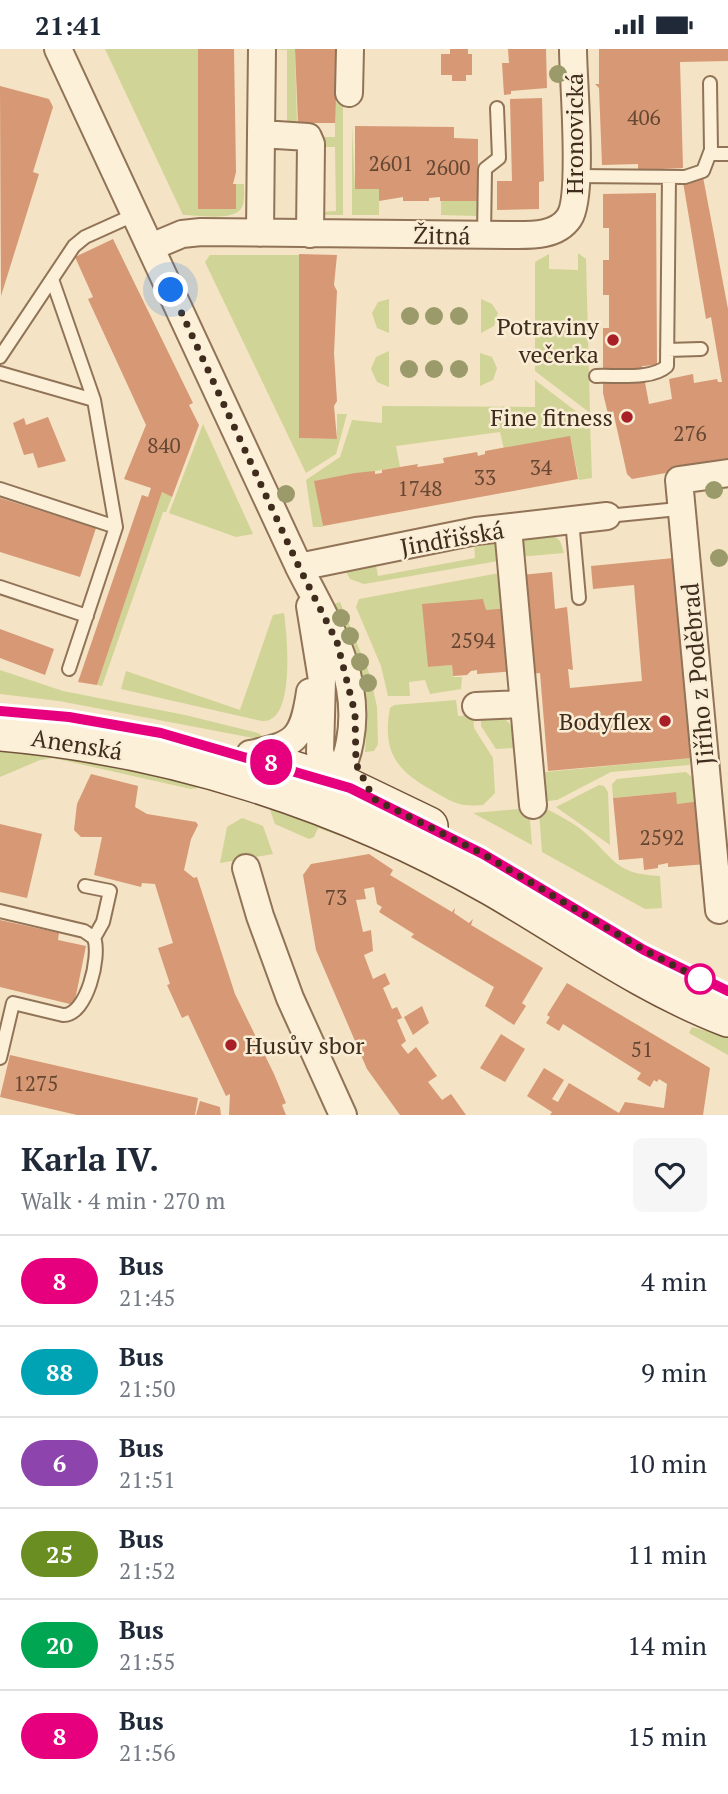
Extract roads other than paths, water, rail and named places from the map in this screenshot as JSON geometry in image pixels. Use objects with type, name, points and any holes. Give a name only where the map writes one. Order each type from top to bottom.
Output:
[{"type":"street","points":[[58,49],[302,578],[333,631],[349,683],[356,719],[356,764],[369,811]]},
{"type":"street","points":[[260,233],[262,49]]},
{"type":"street","points":[[349,93],[350,49]]},
{"type":"street","name":"Hronovická","points":[[569,219],[576,195],[573,49]]},
{"type":"street","points":[[261,134],[301,134],[308,137],[310,234]]},
{"type":"street","name":"Žitná","points":[[151,247],[191,233],[497,235],[551,232],[569,219]]},
{"type":"street","name":"Jiřího z Poděbrad","points":[[719,910],[679,480],[728,473]]},
{"type":"street","name":"Jindřišská","points":[[302,578],[508,528],[607,516]]},
{"type":"street","points":[[508,528],[533,805]]},
{"type":"street","points":[[245,755],[286,746],[302,725],[309,703],[313,657],[302,578]]},
{"type":"street","points":[[302,578],[322,680],[320,753],[330,781]]},
{"type":"street","points":[[264,787],[313,789],[330,781],[344,765],[350,745],[353,708],[349,683]]},
{"type":"street","points":[[476,706],[522,704]]},
{"type":"street","points":[[0,711],[69,717],[161,733],[330,781],[439,858],[666,990],[728,1019]]},
{"type":"street","name":"Anenská","points":[[0,732],[154,757],[264,787],[369,811]]},
{"type":"street","points":[[369,811],[494,860],[655,956],[728,991]]},
{"type":"street","points":[[246,868],[286,987],[343,1109]]},
{"type":"lane","points":[[576,176],[669,177],[696,175],[704,170],[710,154],[710,83]]},
{"type":"lane","points":[[497,108],[499,158],[485,169],[497,235]]},
{"type":"lane","points":[[710,154],[728,154]]},
{"type":"lane","points":[[596,376],[660,372],[667,366],[669,177]]},
{"type":"lane","points":[[0,357],[79,241],[136,215]]},
{"type":"lane","points":[[52,279],[94,400],[116,527],[69,669]]},
{"type":"lane","points":[[667,350],[701,349]]},
{"type":"lane","points":[[0,373],[94,400]]},
{"type":"lane","points":[[0,489],[116,527]]},
{"type":"lane","points":[[607,516],[668,510]]},
{"type":"lane","points":[[572,520],[579,598]]},
{"type":"lane","points":[[0,587],[87,616]]},
{"type":"lane","points":[[0,1058],[6,1001],[57,1014],[75,1013],[85,997],[96,949],[94,938],[103,922],[110,891],[85,886]]},
{"type":"lane","points":[[0,911],[77,929],[94,938]]},
{"type":"place","name":"Potraviny večerka","points":[[613,340]]},
{"type":"place","name":"Fine fitness","points":[[627,417]]},
{"type":"place","name":"Bodyflex","points":[[665,721]]},
{"type":"place","name":"Husův sbor","points":[[231,1045]]}]
